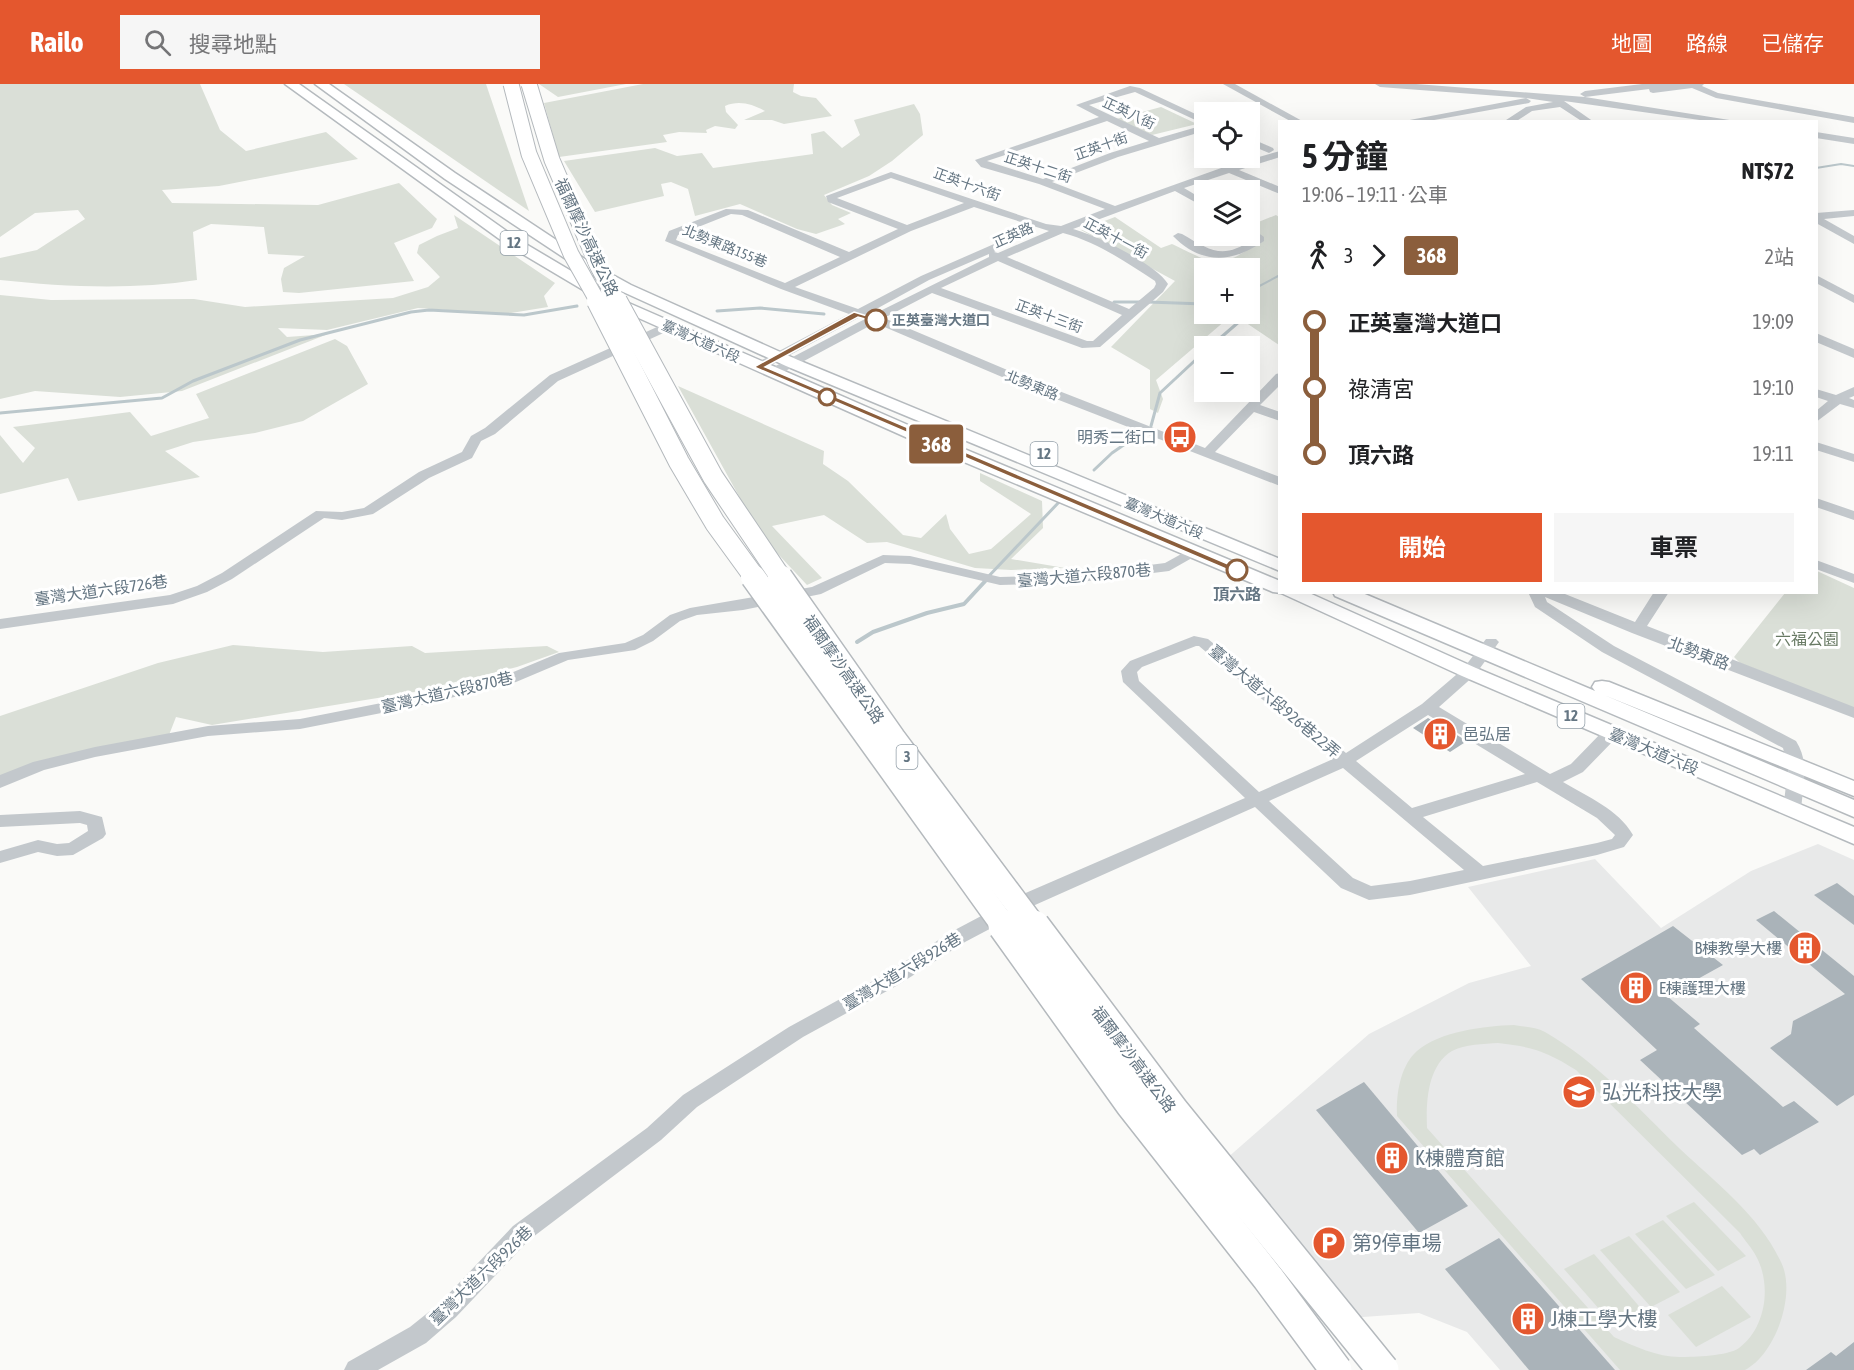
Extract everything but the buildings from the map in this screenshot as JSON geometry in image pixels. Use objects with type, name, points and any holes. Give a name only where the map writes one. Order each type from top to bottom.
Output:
[{"type":"highway","name":"福爾摩沙高速公路","points":[[511,84],[529,154],[571,254],[619,341],[679,462],[715,523],[1132,1105],[1268,1278],[1336,1370]]},
{"type":"highway","name":"福爾摩沙高速公路","points":[[529,84],[552,160],[598,267],[713,477],[807,617],[893,738],[1166,1102],[1383,1370]]},
{"type":"main road","name":"臺灣大道六段","points":[[291,84],[514,243],[610,300],[666,327],[782,361],[959,419],[1278,550]]},
{"type":"main road","name":"臺灣大道六段","points":[[304,84],[436,180],[575,270],[615,292],[1278,566]]},
{"type":"main road","name":"臺灣大道六段","points":[[321,84],[450,176],[586,266],[782,361],[1194,551],[1278,587]]},
{"type":"main road","name":"臺灣大道六段","points":[[334,84],[381,115],[431,154],[577,247],[680,301],[782,361],[1278,578]]},
{"type":"main road","name":"臺灣大道六段","points":[[1296,594],[1480,657]]},
{"type":"main road","name":"臺灣大道六段","points":[[1316,594],[1480,657],[1795,789],[1854,821]]},
{"type":"main road","name":"臺灣大道六段","points":[[1346,594],[1480,657],[1795,789],[1854,836]]},
{"type":"main road","name":"臺灣大道六段","points":[[1379,594],[1480,657],[1611,733],[1854,809]]},
{"type":"main road","name":"臺灣大道六段","points":[[1795,789],[1854,789]]},
{"type":"street","points":[[1228,84],[1296,120]]},
{"type":"street","points":[[1380,84],[1411,85],[1557,101],[1587,120]]},
{"type":"street","points":[[1601,84],[1666,120]]},
{"type":"street","points":[[1585,100],[1664,84]]},
{"type":"street","points":[[1692,84],[1716,95],[1854,120]]},
{"type":"street","points":[[1418,120],[1700,84]]},
{"type":"street","name":"正英八街","points":[[1156,141],[1081,105],[1130,89],[1137,90],[1194,116]]},
{"type":"street","points":[[1450,120],[1557,101],[1585,100],[1725,120]]},
{"type":"street","points":[[1510,120],[1528,110],[1557,101]]},
{"type":"street","name":"正英十二街","points":[[1107,118],[980,160],[985,165],[1043,182],[1109,206]]},
{"type":"street","name":"正英十街","points":[[1043,182],[1156,141],[1194,131]]},
{"type":"street","points":[[1818,135],[1854,141]]},
{"type":"street","points":[[1260,145],[1277,152]]},
{"type":"street","name":"正英路","points":[[782,361],[876,320],[933,289],[1109,206],[1177,188],[1277,152]]},
{"type":"street","points":[[1260,155],[1277,152]]},
{"type":"street","name":"正英路","points":[[782,361],[857,314],[981,252],[1210,168]]},
{"type":"street","points":[[1225,168],[1278,190]]},
{"type":"street","name":"正英十六街","points":[[907,229],[832,200],[831,196],[879,177],[891,175],[1044,227]]},
{"type":"street","points":[[1177,188],[1194,198]]},
{"type":"street","points":[[785,287],[907,229],[974,202]]},
{"type":"street","name":"北勢東路155巷","points":[[785,287],[670,241],[673,233],[730,212],[744,212],[848,256]]},
{"type":"street","points":[[1818,217],[1854,213]]},
{"type":"street","points":[[1818,218],[1854,242]]},
{"type":"street","name":"正英十一街","points":[[1044,227],[1065,228],[1123,256],[1159,279],[1162,285],[1159,290],[1130,314]]},
{"type":"street","points":[[1178,236],[1194,245]]},
{"type":"street","points":[[1197,246],[1219,258],[1246,246]]},
{"type":"street","name":"正英十三街","points":[[933,289],[1086,345],[1096,344],[1130,314],[1000,257],[981,252]]},
{"type":"street","points":[[1818,279],[1854,300]]},
{"type":"street","points":[[1818,291],[1854,286]]},
{"type":"street","name":"北勢東路","points":[[785,287],[876,320],[1032,386],[1278,481]]},
{"type":"street","name":"臺灣大道六段726巷","points":[[0,624],[173,599],[202,589],[227,576],[321,514],[342,516],[368,511],[381,504],[424,475],[467,455],[476,439],[490,431],[554,378],[666,327]]},
{"type":"street","points":[[1818,338],[1854,354]]},
{"type":"street","points":[[1207,453],[1278,379]]},
{"type":"street","points":[[1818,416],[1838,399],[1854,391]]},
{"type":"street","points":[[1818,394],[1854,404]]},
{"type":"street","points":[[1250,406],[1278,416]]},
{"type":"street","points":[[1818,447],[1854,458]]},
{"type":"street","points":[[1818,503],[1854,516]]},
{"type":"street","name":"臺灣大道六段870巷","points":[[0,782],[39,766],[95,752],[208,731],[300,724],[516,677],[565,656],[629,647],[648,639],[675,618],[695,610],[743,605],[816,591],[883,558],[910,560],[987,579],[1072,579],[1169,567],[1194,551]]},
{"type":"street","points":[[1818,565],[1854,579]]},
{"type":"street","points":[[1536,594],[1540,604],[1608,650],[1790,745],[1795,753],[1795,789]]},
{"type":"street","name":"北勢東路","points":[[1550,594],[1636,630],[1854,712]]},
{"type":"street","points":[[1636,630],[1661,594]]},
{"type":"street","name":"臺灣大道六段926巷22弄","points":[[1256,799],[1131,682],[1128,671],[1137,664],[1194,641],[1203,642],[1346,760]]},
{"type":"street","name":"臺灣大道六段926巷","points":[[356,1370],[418,1335],[448,1310],[522,1233],[654,1134],[690,1101],[786,1038],[891,980],[958,937],[1028,900],[1346,760],[1428,708],[1480,657]]},
{"type":"street","points":[[1256,799],[1347,883],[1369,893],[1410,888],[1618,843],[1624,834],[1618,826],[1545,778],[1428,708]]},
{"type":"street","points":[[1410,815],[1442,802],[1545,778],[1577,768],[1611,733]]},
{"type":"street","points":[[1346,760],[1479,873]]},
{"type":"street","points":[[0,821],[80,817],[96,821],[97,834],[74,849],[57,850],[38,846],[0,857]]},
{"type":"shaded area","name":"弘光科技大學","points":[[1818,844],[1854,860],[1854,1370],[1500,1370],[1467,1332],[1419,1313],[1349,1318],[1210,1173],[1369,1034],[1469,983],[1531,966],[1468,887],[1595,859],[1661,928],[1751,871]]},
{"type":"green space","points":[[0,84],[200,84],[220,130],[246,151],[326,132],[358,159],[219,186],[162,190],[172,203],[318,205],[399,183],[437,219],[432,228],[394,243],[414,281],[299,293],[283,292],[281,279],[284,268],[305,256],[268,254],[264,227],[211,224],[193,232],[197,280],[148,285],[99,286],[0,280],[0,258],[37,250],[85,219],[78,210],[35,213],[0,237]]},
{"type":"green space","points":[[344,84],[486,84],[529,211]]},
{"type":"green space","points":[[539,84],[626,84],[558,97]]},
{"type":"green space","points":[[643,84],[794,84],[793,92],[801,96],[816,98],[832,116],[784,124],[772,120],[744,120],[765,111],[750,105],[735,103],[725,106],[726,112],[738,125],[735,129],[715,126],[706,130],[707,133],[679,132],[663,135],[667,142],[559,157],[544,103]]},
{"type":"green space","points":[[914,104],[920,114],[923,135],[892,161],[869,176],[824,195],[832,205],[851,213],[838,219],[845,224],[816,234],[797,229],[740,204],[695,216],[688,189],[671,182],[661,184],[664,196],[595,212],[564,161],[655,148],[677,156],[702,153],[713,168],[813,154],[811,134],[824,131],[842,148],[860,135],[854,120]]},
{"type":"green space","points":[[1161,107],[1194,123],[1194,125],[1152,135],[1116,119]]},
{"type":"green space","points":[[454,215],[555,283],[544,296],[548,307],[505,314],[418,308],[327,330],[278,328],[287,337],[328,334],[182,391],[120,397],[35,391],[0,399],[0,295],[51,300],[194,299],[245,307],[393,298],[428,287],[440,277],[417,253],[419,245],[458,228]]},
{"type":"green space","points":[[1276,215],[1278,216],[1278,344],[1248,324],[1260,324],[1260,258],[1234,258],[1253,246],[1260,246],[1260,242],[1263,240],[1260,236],[1260,221]]},
{"type":"green space","points":[[1115,217],[1161,248],[1172,244],[1202,258],[1194,258],[1194,324],[1221,324],[1207,336],[1194,336],[1194,347],[1156,380],[1163,399],[1158,413],[1150,409],[1150,370],[1111,347],[1175,281],[1081,230]]},
{"type":"green space","points":[[335,339],[347,346],[368,384],[303,421],[255,433],[193,442],[165,451],[200,477],[78,501],[68,478],[0,494],[0,435],[23,463],[35,448],[13,427],[130,412],[151,436],[209,418],[196,394]]},
{"type":"green space","points":[[678,386],[824,451],[823,464],[848,481],[903,535],[921,538],[946,514],[950,529],[969,554],[991,549],[1031,514],[980,481],[980,473],[1042,501],[1043,528],[1011,559],[1065,568],[1011,570],[975,568],[887,542],[867,543],[824,515],[772,526],[822,578],[807,585],[761,536]]},
{"type":"green space","name":"六福公園","points":[[1818,571],[1854,588],[1854,708],[1740,663],[1734,657],[1784,594],[1818,594]]},
{"type":"green space","points":[[233,645],[323,652],[412,646],[425,653],[547,646],[559,652],[517,667],[414,692],[212,725],[176,717],[169,735],[0,777],[0,716],[158,663]]},
{"type":"green space","points":[[1514,1025],[1541,1030],[1582,1057],[1722,1187],[1761,1229],[1781,1262],[1786,1290],[1785,1306],[1774,1338],[1756,1362],[1745,1370],[1620,1370],[1397,1116],[1400,1081],[1411,1057],[1417,1051],[1450,1034],[1477,1028]],"holes":[[[1498,1043],[1539,1051],[1576,1070],[1740,1233],[1761,1267],[1765,1293],[1764,1305],[1755,1329],[1739,1348],[1711,1356],[1671,1357],[1614,1337],[1427,1128],[1430,1086],[1437,1066],[1444,1058],[1452,1051],[1469,1046]]]},
{"type":"green space","points":[[1694,1202],[1746,1256],[1718,1271],[1666,1216]]},
{"type":"green space","points":[[1663,1220],[1715,1275],[1686,1289],[1635,1234]]},
{"type":"green space","points":[[1629,1236],[1680,1292],[1651,1307],[1600,1250]]},
{"type":"green space","points":[[1594,1254],[1644,1312],[1615,1327],[1564,1269]]},
{"type":"green space","points":[[1722,1286],[1751,1317],[1696,1347],[1668,1315]]},
{"type":"waterway","points":[[1818,168],[1841,164],[1854,166]]},
{"type":"waterway","points":[[1260,286],[1278,276]]},
{"type":"waterway","points":[[1114,302],[1141,302]]},
{"type":"waterway","points":[[1159,302],[1148,302],[1194,304]]},
{"type":"waterway","points":[[0,413],[162,398],[193,381],[300,340],[411,312],[429,310],[524,315],[577,306]]},
{"type":"waterway","points":[[717,311],[760,308],[824,314]]},
{"type":"waterway","points":[[1223,336],[1236,324]]},
{"type":"waterway","points":[[1151,426],[1160,393],[1194,361]]},
{"type":"waterway","points":[[1094,470],[1112,453],[1141,433]]},
{"type":"waterway","points":[[987,578],[1060,501]]},
{"type":"waterway","points":[[857,642],[873,632],[927,613],[964,604],[989,577]]},
{"type":"bus line","name":"368","points":[[876,320],[857,314],[758,367],[1237,570]]},
{"type":"place","name":"正英臺灣大道口","points":[[876,320]]},
{"type":"place","name":"明秀二街口","points":[[1180,437]]},
{"type":"place","name":"頂六路","points":[[1237,570]]},
{"type":"place","name":"邑弘居","points":[[1440,734]]},
{"type":"place","name":"B棟教學大樓","points":[[1805,948]]},
{"type":"place","name":"E棟護理大樓","points":[[1636,988]]},
{"type":"place","name":"弘光科技大學","points":[[1579,1092]]},
{"type":"place","name":"K棟體育館","points":[[1392,1158]]},
{"type":"place","name":"第9停車場","points":[[1329,1243]]},
{"type":"place","name":"J棟工學大樓","points":[[1528,1319]]}]
